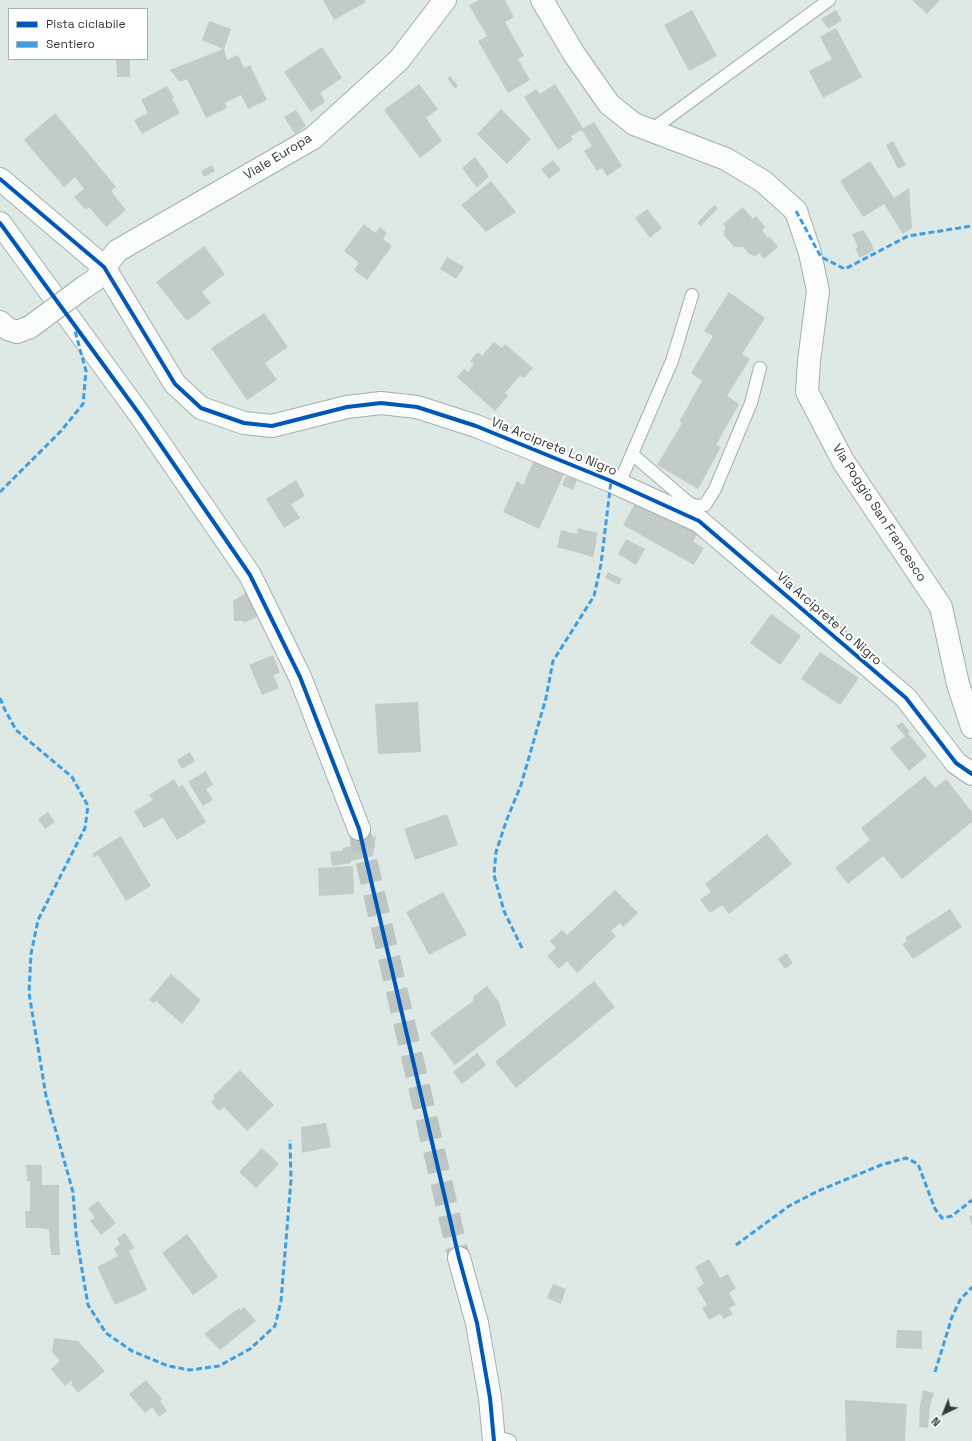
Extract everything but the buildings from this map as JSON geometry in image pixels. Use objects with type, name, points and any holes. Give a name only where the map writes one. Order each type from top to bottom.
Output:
[{"type":"street","name":"Viale Europa","points":[[0,322],[8,329],[17,332],[30,327],[95,280],[117,251],[313,138],[399,60],[445,0]]},
{"type":"street","name":"Via Poggio San Francesco","points":[[542,0],[574,54],[609,104],[634,124],[726,159],[764,182],[796,212],[810,253],[818,291],[809,361],[807,392],[843,461],[941,607],[958,684],[972,727]]},
{"type":"street","name":"Via Arciprete Lo Nigro","points":[[0,178],[104,267],[175,384],[202,408],[244,423],[272,426],[347,407],[381,403],[417,407],[476,426],[619,484],[699,521],[906,698],[956,763],[972,774]]},
{"type":"street","points":[[0,224],[140,415],[250,575],[300,677],[359,829]]},
{"type":"street","points":[[459,1258],[477,1323],[490,1398],[503,1440]]},
{"type":"lane","points":[[650,131],[829,0]]},
{"type":"lane","points":[[619,484],[672,361],[692,295]]},
{"type":"lane","points":[[632,454],[689,503],[696,506],[705,505],[715,489],[751,403],[760,368]]},
{"type":"tunnel","points":[[359,829],[459,1258]]},
{"type":"marked path","points":[[796,211],[821,257],[845,269],[908,236],[972,226]]},
{"type":"marked path","points":[[0,492],[61,431],[83,404],[86,371],[75,331]]},
{"type":"marked path","points":[[522,948],[504,911],[494,875],[496,852],[507,819],[521,785],[546,698],[553,661],[594,596],[601,564],[611,481]]},
{"type":"marked path","points":[[0,698],[16,730],[72,777],[88,806],[85,828],[38,920],[31,954],[29,993],[46,1096],[73,1192],[76,1234],[88,1305],[106,1333],[132,1351],[168,1366],[190,1370],[219,1366],[250,1349],[275,1326],[281,1301],[291,1180],[290,1140]]},
{"type":"marked path","points":[[736,1245],[789,1206],[818,1191],[881,1165],[906,1158],[918,1164],[935,1209],[942,1218],[952,1216],[972,1200]]},
{"type":"marked path","points":[[935,1372],[952,1317],[960,1300],[972,1287]]},
{"type":"cycle path","points":[[0,179],[104,267],[175,384],[201,408],[244,423],[272,426],[347,407],[381,403],[417,407],[476,426],[611,481],[699,521],[906,698],[956,763],[972,774]]},
{"type":"cycle path","points":[[0,223],[140,415],[250,575],[300,677],[359,829],[459,1258],[477,1323],[490,1398],[494,1441]]}]
